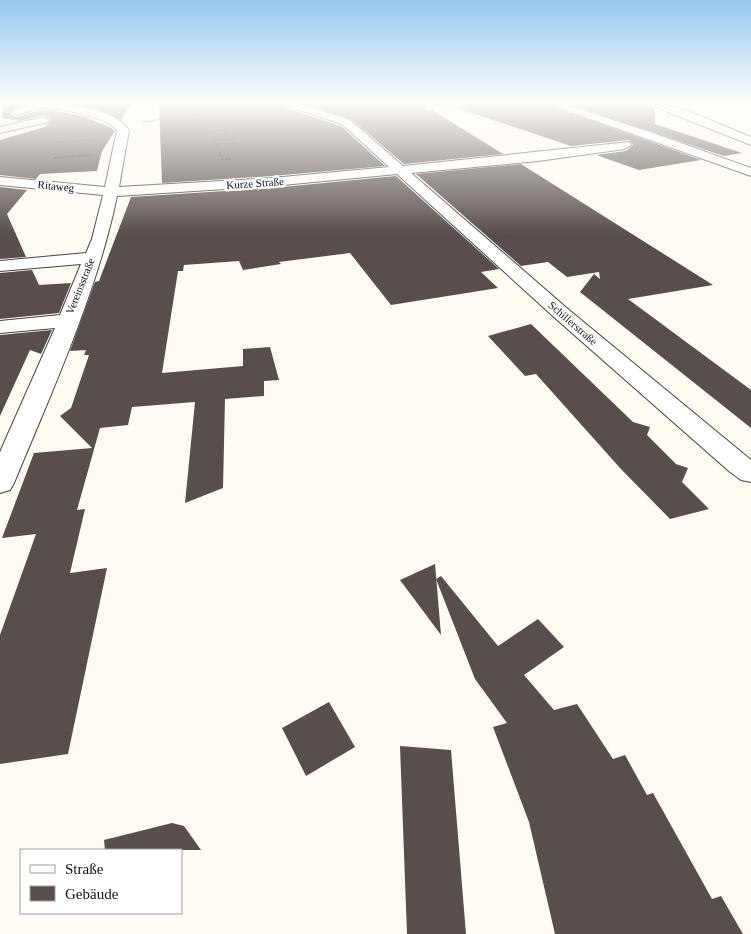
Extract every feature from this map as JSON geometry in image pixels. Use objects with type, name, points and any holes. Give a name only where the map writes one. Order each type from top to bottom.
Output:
[{"type":"street","name":"Vereinsstraße","points":[[0,483],[49,370],[66,321],[100,239],[112,192],[120,147]]},
{"type":"street","name":"Schillerstraße","points":[[372,147],[576,327],[740,466],[751,473]]},
{"type":"street","points":[[397,170],[521,159],[613,147]]},
{"type":"street","points":[[681,147],[751,172]]},
{"type":"street","points":[[688,160],[751,183]]},
{"type":"street","name":"Kurze Straße","points":[[112,192],[272,182],[397,170]]},
{"type":"street","name":"Ritaweg","points":[[0,182],[112,192]]},
{"type":"street","points":[[0,266],[91,258]]},
{"type":"street","points":[[0,327],[66,321]]},
{"type":"path","points":[[54,158],[94,147]]},
{"type":"path","points":[[218,147],[222,159],[231,158]]},
{"type":"building","points":[[0,147],[105,147],[97,171],[40,174],[36,179],[0,175]]},
{"type":"building","points":[[161,147],[364,147],[385,166],[272,176],[162,183]]},
{"type":"building","points":[[383,147],[491,147],[503,154],[404,164]]},
{"type":"building","points":[[631,147],[664,147],[701,160],[639,170],[596,155],[626,151]]},
{"type":"building","points":[[696,147],[723,147],[742,153],[724,156]]},
{"type":"building","points":[[521,164],[713,285],[628,299],[751,390],[751,428],[580,292],[594,274],[600,279],[599,272],[567,277],[548,262],[521,266],[416,174]]},
{"type":"building","points":[[396,176],[499,269],[481,272],[498,288],[391,305],[350,253],[279,262],[281,264],[243,270],[239,261],[184,265],[183,271],[178,271],[162,373],[243,366],[243,349],[270,347],[279,380],[264,381],[264,396],[225,399],[223,488],[185,503],[195,402],[132,407],[128,425],[100,428],[77,510],[85,509],[70,573],[107,568],[68,754],[0,764],[0,635],[36,534],[2,538],[34,453],[92,448],[60,416],[71,408],[89,355],[84,355],[86,350],[70,351],[95,282],[99,281],[131,197],[272,188]]},
{"type":"building","points":[[0,187],[27,190],[7,214],[26,257],[0,259]]},
{"type":"building","points":[[32,270],[39,285],[71,283],[59,313],[0,319],[0,273]]},
{"type":"building","points":[[531,324],[633,422],[650,427],[647,435],[676,464],[688,468],[682,482],[709,509],[670,519],[620,468],[536,374],[525,376],[488,336]]},
{"type":"building","points":[[52,330],[41,354],[30,350],[0,416],[0,335]]},
{"type":"building","points":[[435,564],[441,635],[400,580]]},
{"type":"building","points":[[441,576],[498,646],[538,619],[564,647],[524,675],[554,710],[577,704],[613,759],[625,755],[647,795],[653,793],[712,899],[721,896],[743,934],[555,934],[529,822],[493,727],[507,723],[475,679],[436,579]]},
{"type":"building","points":[[329,702],[355,747],[306,776],[282,728]]},
{"type":"building","points":[[400,746],[451,750],[466,934],[407,934]]},
{"type":"building","points":[[172,823],[184,826],[201,850],[105,849],[104,840]]}]
